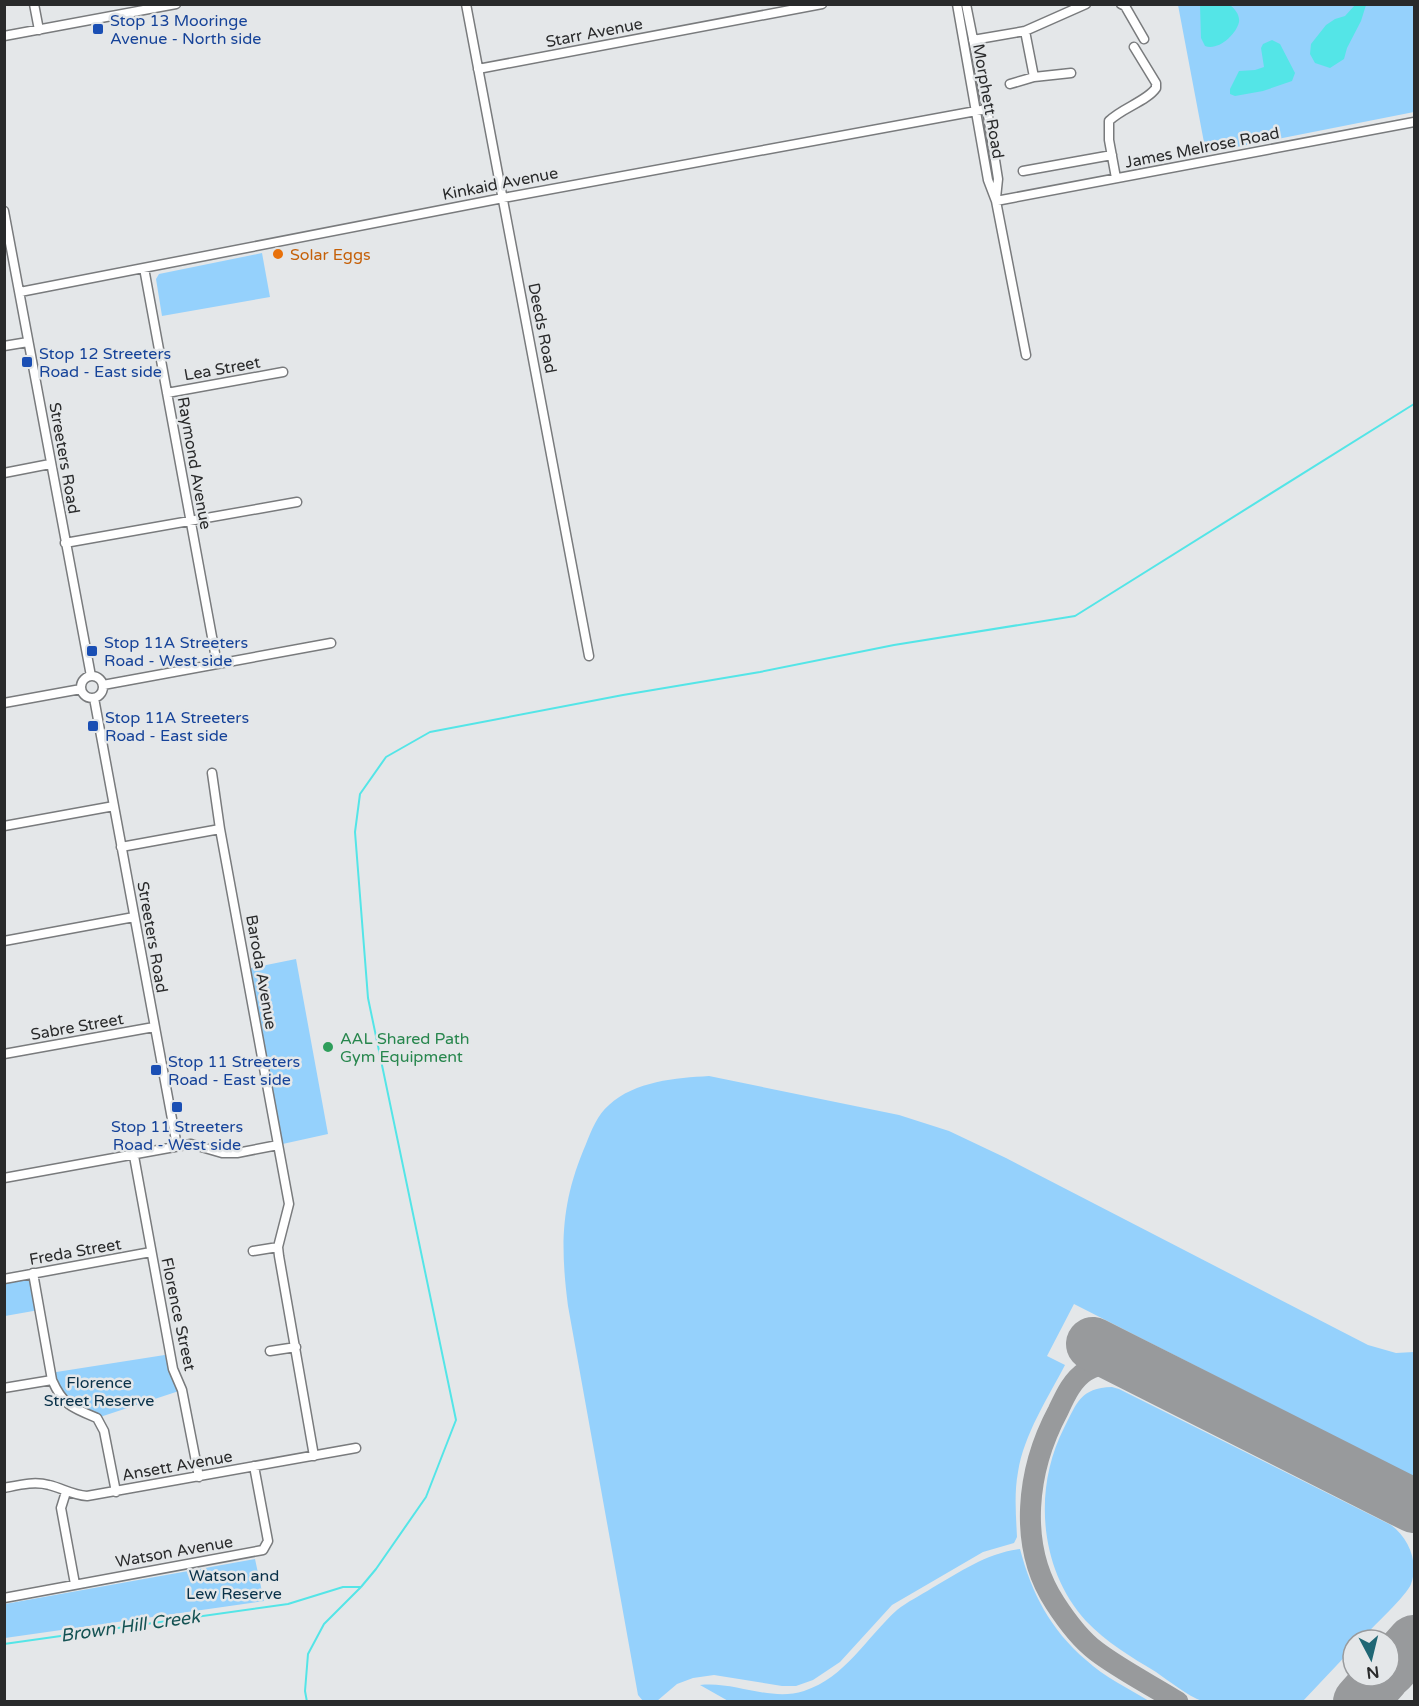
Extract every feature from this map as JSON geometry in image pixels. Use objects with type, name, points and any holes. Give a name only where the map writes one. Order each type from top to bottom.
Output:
[{"type":"street","points":[[34,4],[39,30]]},
{"type":"street","name":"Deeds Road","points":[[466,4],[589,656]]},
{"type":"street","name":"Starr Avenue","points":[[478,69],[822,4]]},
{"type":"street","name":"Morphett Road","points":[[957,4],[988,180],[996,201],[1026,355]]},
{"type":"street","name":"Morphett Road","points":[[966,4],[998,179],[996,201]]},
{"type":"street","points":[[973,40],[1025,31],[1086,4]]},
{"type":"street","points":[[1121,4],[1125,6],[1144,39]]},
{"type":"street","points":[[4,36],[172,5]]},
{"type":"street","points":[[1025,31],[1034,77]]},
{"type":"street","points":[[1116,178],[1108,129],[1109,122],[1116,114],[1156,88],[1156,83],[1134,47]]},
{"type":"street","points":[[1010,84],[1034,77],[1071,73]]},
{"type":"street","name":"Kinkaid Avenue","points":[[20,292],[503,198],[987,109]]},
{"type":"street","name":"James Melrose Road","points":[[996,201],[1414,122]]},
{"type":"street","points":[[1023,171],[1112,155]]},
{"type":"street","name":"Streeters Road","points":[[4,211],[91,676]]},
{"type":"street","name":"Raymond Avenue","points":[[144,268],[217,664]]},
{"type":"street","points":[[4,346],[28,342]]},
{"type":"street","name":"Lea Street","points":[[167,393],[283,372]]},
{"type":"street","points":[[4,473],[50,464]]},
{"type":"street","points":[[65,543],[297,502]]},
{"type":"street","points":[[104,685],[331,643]]},
{"type":"street","points":[[91,676],[98,677],[104,685],[101,694],[94,698],[87,696],[81,689],[82,682],[91,676]]},
{"type":"street","points":[[4,703],[81,689]]},
{"type":"street","name":"Streeters Road","points":[[94,698],[177,1146]]},
{"type":"street","name":"Baroda Avenue","points":[[212,773],[220,829],[289,1204],[278,1247],[314,1456]]},
{"type":"street","points":[[4,826],[114,806]]},
{"type":"street","points":[[121,847],[220,829]]},
{"type":"street","points":[[4,941],[134,917]]},
{"type":"street","name":"Sabre Street","points":[[4,1054],[154,1027]]},
{"type":"street","points":[[4,1178],[191,1144],[222,1153],[237,1154],[278,1145]]},
{"type":"street","name":"Florence Street","points":[[134,1155],[172,1362],[182,1390],[199,1477]]},
{"type":"street","points":[[253,1251],[278,1247]]},
{"type":"street","name":"Freda Street","points":[[4,1278],[151,1252]]},
{"type":"street","points":[[33,1273],[52,1380],[59,1395],[71,1408],[97,1418],[104,1431],[116,1492]]},
{"type":"street","points":[[270,1351],[296,1347]]},
{"type":"street","points":[[4,1388],[52,1380]]},
{"type":"street","name":"Ansett Avenue","points":[[4,1488],[31,1483],[48,1484],[66,1492],[87,1496],[356,1448]]},
{"type":"street","name":"Watson Avenue","points":[[4,1598],[263,1550],[268,1541],[254,1466]]},
{"type":"street","points":[[66,1492],[61,1508],[75,1584]]},
{"type":"green space","points":[[1178,5],[1414,5],[1414,112],[1206,153]]},
{"type":"green space","points":[[262,253],[270,297],[162,316],[156,279],[159,274]]},
{"type":"green space","points":[[296,959],[328,1134],[278,1145],[246,969]]},
{"type":"green space","points":[[709,1076],[899,1115],[949,1131],[1006,1158],[1368,1345],[1396,1353],[1414,1352],[1414,1477],[1074,1304],[1047,1356],[1065,1365],[1037,1417],[1021,1458],[1016,1488],[1017,1537],[1014,1543],[983,1552],[892,1605],[840,1662],[813,1680],[796,1686],[782,1686],[714,1675],[693,1678],[677,1684],[657,1701],[643,1701],[638,1695],[568,1306],[564,1263],[567,1204],[578,1165],[593,1128],[605,1109],[619,1097],[643,1086],[656,1082]]},
{"type":"green space","points":[[33,1273],[39,1310],[5,1316],[5,1279]]},
{"type":"green space","name":"Florence Street Reserve","points":[[171,1354],[182,1390],[97,1418],[71,1408],[50,1373]]},
{"type":"green space","points":[[1101,1388],[1119,1389],[1391,1525],[1403,1537],[1411,1552],[1414,1568],[1408,1589],[1372,1628],[1341,1628],[1341,1661],[1303,1701],[1212,1703],[1197,1699],[1110,1642],[1086,1621],[1070,1600],[1058,1577],[1050,1553],[1045,1502],[1048,1477],[1054,1452],[1076,1404],[1086,1394]]},
{"type":"green space","points":[[1020,1549],[1037,1596],[1062,1636],[1100,1672],[1149,1701],[730,1702],[700,1685],[791,1694],[819,1685],[844,1667],[886,1621],[905,1604],[974,1564],[1008,1551]]},
{"type":"green space","name":"Watson and Lew Reserve","points":[[255,1559],[264,1601],[5,1638],[5,1604]]},
{"type":"shaded area","points":[[1200,5],[1230,5],[1237,12],[1239,22],[1226,41],[1215,46],[1205,46],[1201,38]]},
{"type":"shaded area","points":[[1355,5],[1366,5],[1344,59],[1330,68],[1315,63],[1310,54],[1311,44],[1326,25],[1345,16]]},
{"type":"shaded area","points":[[1272,40],[1280,44],[1295,73],[1292,81],[1263,91],[1235,96],[1230,94],[1230,89],[1239,71],[1264,67],[1261,48],[1263,44]]},
{"type":"waterway","points":[[307,1702],[305,1691],[308,1654],[324,1624],[376,1569],[426,1497],[456,1420],[368,998],[355,832],[360,794],[386,757],[430,732],[623,695],[760,672],[894,645],[1075,616],[1414,404]]},
{"type":"waterway","name":"Brown Hill Creek","points":[[4,1644],[288,1604],[343,1587],[361,1587]]},
{"type":"taxiway","points":[[1135,1365],[1110,1364],[1092,1368],[1081,1375],[1069,1389],[1047,1434],[1039,1457],[1033,1482],[1031,1532],[1035,1557],[1043,1580],[1055,1603],[1079,1635],[1106,1658],[1178,1702]]},
{"type":"runway","points":[[1093,1344],[1414,1506]]},
{"type":"runway","points":[[1401,1657],[1414,1642]]},
{"type":"runway","points":[[1360,1702],[1372,1688]]},
{"type":"place","name":"Stop 13 Mooringe Avenue - North side","points":[[98,29]]},
{"type":"place","name":"Solar Eggs","points":[[278,254]]},
{"type":"place","name":"Stop 12 Streeters Road - East side","points":[[27,362]]},
{"type":"place","name":"Stop 11A Streeters Road - West side","points":[[92,651]]},
{"type":"place","name":"Stop 11A Streeters Road - East side","points":[[93,726]]},
{"type":"place","name":"AAL Shared Path Gym Equipment","points":[[328,1047]]},
{"type":"place","name":"Stop 11 Streeters Road - East side","points":[[156,1070]]},
{"type":"place","name":"Stop 11 Streeters Road - West side","points":[[177,1107]]}]
